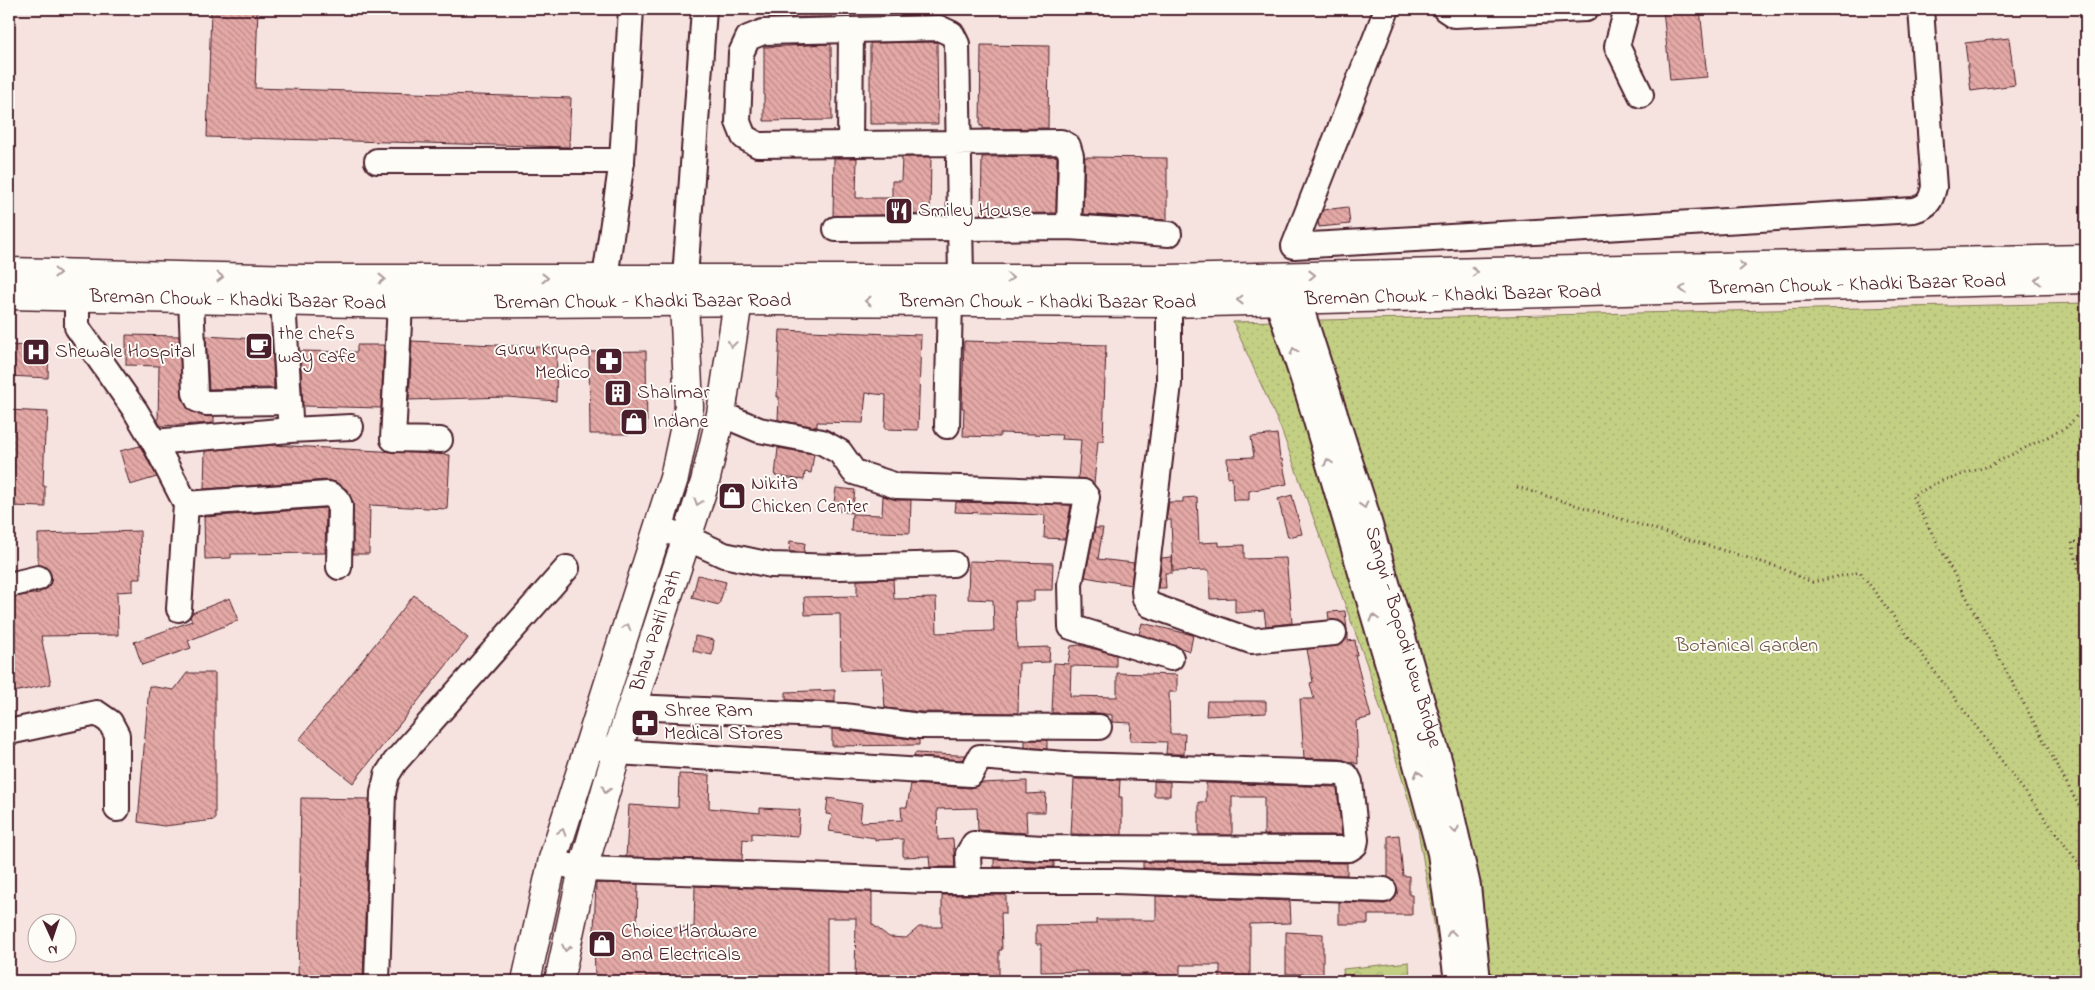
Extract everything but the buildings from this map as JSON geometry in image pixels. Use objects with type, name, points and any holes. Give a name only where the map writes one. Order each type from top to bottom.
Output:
[{"type":"main road","name":"Breman Chowk - Khadki Bazar Road","points":[[1285,292],[2086,259]]},
{"type":"main road","name":"Breman Chowk - Khadki Bazar Road","points":[[9,272],[303,279],[605,278],[684,290]]},
{"type":"main road","name":"Breman Chowk - Khadki Bazar Road","points":[[9,295],[400,304],[739,289],[1285,292],[2086,279]]},
{"type":"main road","name":"Bhau Patil Path","points":[[559,981],[583,869],[617,752],[705,482],[721,414],[739,289]]},
{"type":"main road","name":"Bhau Patil Path","points":[[526,981],[552,862],[674,478],[689,407],[684,290]]},
{"type":"main road","points":[[617,658],[644,666]]},
{"type":"street","points":[[605,278],[622,161],[631,9]]},
{"type":"street","points":[[684,290],[704,9]]},
{"type":"street","points":[[1285,292],[1294,246],[1387,9]]},
{"type":"street","points":[[1445,9],[1454,15],[1586,9]]},
{"type":"street","points":[[1627,9],[1617,46],[1641,95]]},
{"type":"street","points":[[1294,246],[1914,210],[1923,207],[1929,202],[1934,187],[1921,9]]},
{"type":"street","points":[[947,426],[960,228],[959,143],[957,44],[952,34],[938,28],[762,32],[748,38],[741,53],[738,122],[744,137],[758,144],[850,144],[959,143],[1061,142],[1071,151],[1069,228]]},
{"type":"street","points":[[850,144],[851,30]]},
{"type":"street","points":[[377,161],[622,161]]},
{"type":"street","points":[[836,229],[1069,228],[1169,234]]},
{"type":"street","points":[[1168,291],[1169,384],[1144,591],[1145,599],[1150,605],[1251,641],[1334,632]]},
{"type":"street","name":"Sangvi - Bopodi New Bridge","points":[[1285,292],[1440,763],[1468,886],[1478,981]]},
{"type":"street","points":[[77,297],[77,327],[135,410],[186,504],[180,609]]},
{"type":"street","points":[[191,300],[195,393],[198,400],[206,403],[289,402]]},
{"type":"street","points":[[283,301],[290,430]]},
{"type":"street","points":[[400,304],[393,439],[440,440]]},
{"type":"street","name":"Sangvi - Bopodi New Bridge","points":[[1319,394],[1440,853],[1457,981]]},
{"type":"street","points":[[721,414],[759,430],[822,442],[840,452],[854,472],[897,486],[1083,492],[1086,495],[1086,500],[1070,584],[1071,627],[1171,658]]},
{"type":"street","points":[[154,442],[290,430],[351,427]]},
{"type":"street","points":[[186,504],[328,494],[336,498],[340,506],[339,567]]},
{"type":"street","points":[[658,528],[687,538],[724,555],[771,565],[839,567],[954,564]]},
{"type":"street","points":[[377,981],[383,793],[387,775],[395,762],[567,568]]},
{"type":"street","points":[[9,586],[38,578]]},
{"type":"street","points":[[631,707],[844,716],[919,726],[1099,726]]},
{"type":"street","points":[[9,732],[97,713],[110,722],[117,735],[117,809]]},
{"type":"street","points":[[590,745],[617,752],[971,774],[980,757],[1077,765],[1340,773],[1347,776],[1350,782],[1356,840],[1355,845],[1349,849],[1043,848],[974,844],[968,854],[969,882]]},
{"type":"street","points":[[552,862],[583,869],[969,882],[1114,881],[1384,890]]},
{"type":"path","points":[[2086,405],[2067,427],[1989,466],[1941,481],[1912,496],[2086,819]]},
{"type":"path","points":[[1517,487],[1781,568],[1812,582],[1860,572],[2086,873]]},
{"type":"path","points":[[2086,542],[2072,542],[2086,600]]},
{"type":"green space","name":"Botanical Garden","points":[[2086,303],[2086,981],[1444,981],[1418,830],[1366,662],[1281,429],[1233,322]]},
{"type":"green space","points":[[1409,962],[1410,981],[1344,981],[1343,969]]},
{"type":"place","name":"Smiley House","points":[[899,211]]},
{"type":"place","name":"the chefs way cafe","points":[[259,346]]},
{"type":"place","name":"Shewale Hospital","points":[[36,352]]},
{"type":"place","name":"Guru Krupa Medico","points":[[609,361]]},
{"type":"place","name":"Shalimar","points":[[618,393]]},
{"type":"place","name":"Indane","points":[[634,422]]},
{"type":"place","name":"Nikita Chicken Center","points":[[732,496]]},
{"type":"place","name":"Shree Ram Medical Stores","points":[[645,723]]},
{"type":"place","name":"Choice Hardware and Electricals","points":[[602,944]]}]
